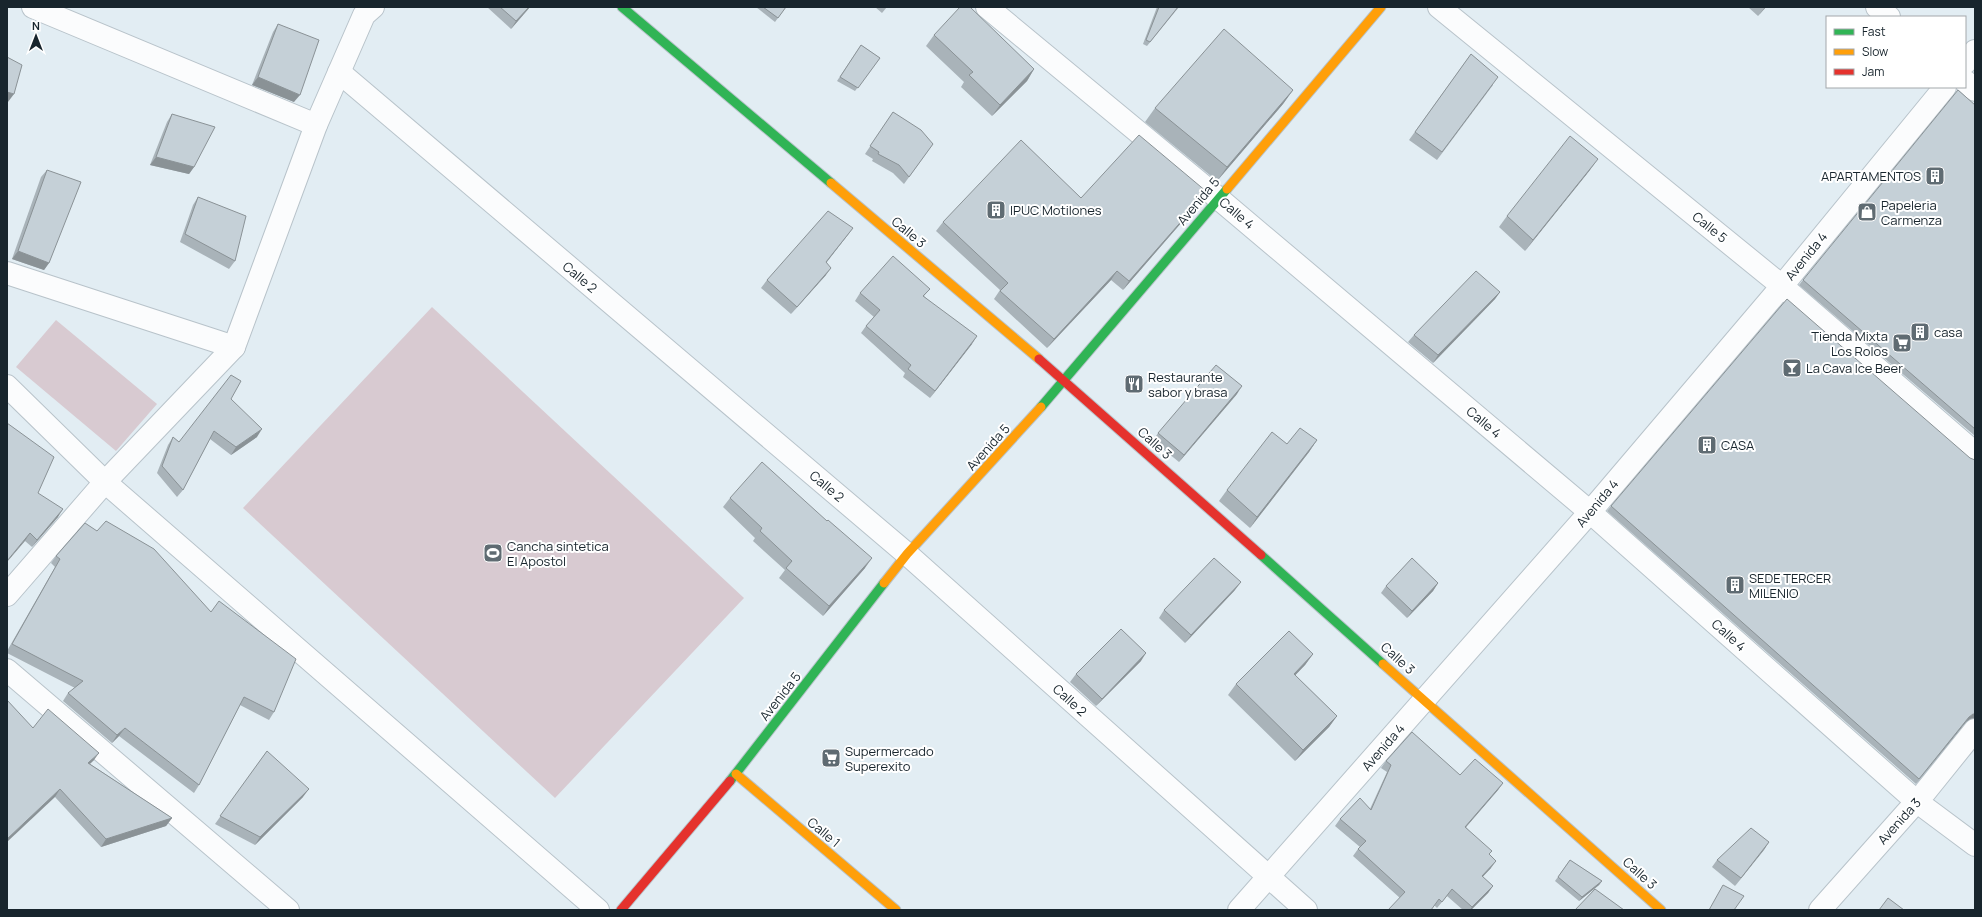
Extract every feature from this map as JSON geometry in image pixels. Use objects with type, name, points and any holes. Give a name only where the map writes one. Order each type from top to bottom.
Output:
[{"type":"street","points":[[33,7],[316,124]]},
{"type":"street","points":[[7,595],[105,482],[234,347],[316,124],[364,15],[373,7]]},
{"type":"street","name":"Calle 3","points":[[622,7],[1065,381],[1661,910]]},
{"type":"street","name":"Calle 4","points":[[987,7],[1218,198],[1590,512],[1916,801],[1975,845]]},
{"type":"street","name":"Avenida 5","points":[[622,910],[736,774],[908,554],[1065,381],[1380,7]]},
{"type":"street","name":"Calle 5","points":[[1440,7],[1782,286],[1975,453]]},
{"type":"street","points":[[1877,7],[1888,16]]},
{"type":"street","points":[[1966,62],[1975,51]]},
{"type":"street","name":"Calle 2","points":[[338,72],[908,554],[1306,910]]},
{"type":"street","points":[[1966,82],[1975,90]]},
{"type":"street","name":"Avenida 4","points":[[1239,910],[1590,512],[1782,286],[1944,88]]},
{"type":"street","points":[[7,273],[234,347]]},
{"type":"street","points":[[7,386],[105,482],[598,910]]},
{"type":"street","points":[[7,670],[288,910]]},
{"type":"street","name":"Avenida 3","points":[[1820,910],[1916,801],[1975,730]]},
{"type":"street","name":"Calle 1","points":[[736,774],[896,910]]},
{"type":"shaded area","name":"Cancha sintetica El Apostol","points":[[432,307],[744,598],[555,798],[243,508]]},
{"type":"shaded area","points":[[56,320],[157,404],[116,451],[16,367]]},
{"type":"building","points":[[500,7],[529,7],[516,21]]},
{"type":"building","points":[[763,7],[786,7],[778,18]]},
{"type":"building","points":[[960,7],[970,7],[1034,69],[1000,105],[969,75],[973,72],[934,35]]},
{"type":"building","points":[[1159,7],[1178,7],[1150,42],[1146,40]]},
{"type":"building","points":[[278,24],[319,40],[300,95],[258,77]]},
{"type":"building","points":[[1224,29],[1293,90],[1227,167],[1155,108]]},
{"type":"building","points":[[861,45],[880,58],[858,88],[840,77]]},
{"type":"building","points":[[1471,54],[1498,77],[1442,152],[1415,132]]},
{"type":"building","points":[[7,57],[22,65],[14,94],[7,92]]},
{"type":"building","points":[[1958,90],[1975,105],[1975,429],[1803,280]]},
{"type":"building","points":[[893,112],[921,130],[933,144],[909,177],[899,165],[878,154],[879,152],[870,146]]},
{"type":"building","points":[[172,114],[215,127],[194,167],[156,157]]},
{"type":"building","points":[[1139,135],[1207,192],[1129,281],[1117,271],[1054,339],[1000,291],[1008,283],[943,222],[1021,140],[1081,198]]},
{"type":"building","points":[[1570,136],[1598,159],[1533,240],[1507,216]]},
{"type":"building","points":[[47,170],[81,182],[49,263],[18,251]]},
{"type":"building","points":[[198,197],[246,216],[235,261],[185,234]]},
{"type":"building","points":[[828,211],[853,228],[826,262],[831,268],[797,307],[767,280]]},
{"type":"building","points":[[893,256],[930,289],[923,296],[977,336],[935,391],[908,369],[911,365],[866,326],[880,310],[860,293]]},
{"type":"building","points":[[1476,271],[1500,292],[1438,355],[1414,335]]},
{"type":"building","points":[[1787,299],[1970,458],[1975,460],[1975,714],[1969,717],[1919,779],[1611,506]]},
{"type":"building","points":[[1216,365],[1242,386],[1184,455],[1158,433]]},
{"type":"building","points":[[231,375],[241,381],[231,399],[262,429],[236,447],[214,431],[183,490],[162,466],[173,437],[179,442]]},
{"type":"building","points":[[7,423],[54,457],[38,493],[63,509],[37,540],[30,533],[7,561]]},
{"type":"building","points":[[1300,428],[1317,440],[1257,517],[1227,490],[1272,432],[1287,444]]},
{"type":"building","points":[[762,462],[827,521],[828,520],[872,558],[829,606],[786,568],[792,561],[760,531],[762,528],[730,498]]},
{"type":"building","points":[[106,521],[154,549],[211,612],[219,601],[296,659],[274,712],[244,697],[199,785],[125,728],[117,735],[68,693],[83,681],[12,644],[60,559],[56,556],[85,523],[97,531]]},
{"type":"building","points":[[1214,558],[1241,582],[1191,635],[1164,610]]},
{"type":"building","points":[[1412,558],[1438,583],[1412,611],[1386,586]]},
{"type":"building","points":[[1121,629],[1146,653],[1102,699],[1076,674]]},
{"type":"building","points":[[1289,631],[1313,654],[1294,674],[1337,716],[1303,750],[1236,684]]},
{"type":"building","points":[[7,700],[33,728],[48,709],[99,753],[88,763],[172,818],[106,839],[60,789],[7,839]]},
{"type":"building","points":[[1412,732],[1460,775],[1475,759],[1503,783],[1465,827],[1492,851],[1489,854],[1496,861],[1482,876],[1493,886],[1472,907],[1452,889],[1442,902],[1439,899],[1431,910],[1388,910],[1405,892],[1358,849],[1366,841],[1340,819],[1360,798],[1371,810],[1391,765],[1386,761]]},
{"type":"building","points":[[267,751],[309,789],[260,837],[220,816]]},
{"type":"building","points":[[1751,828],[1769,842],[1741,878],[1717,860]]},
{"type":"building","points":[[1570,860],[1602,881],[1582,897],[1558,877]]},
{"type":"building","points":[[1723,885],[1744,896],[1734,910],[1709,910]]},
{"type":"building","points":[[1595,889],[1624,910],[1575,910]]},
{"type":"building","points":[[1888,898],[1904,910],[1879,910]]},
{"type":"traffic: fast","points":[[622,7],[831,183]]},
{"type":"traffic: fast","points":[[1041,407],[1227,189]]},
{"type":"traffic: fast","points":[[1261,555],[1383,664]]},
{"type":"traffic: fast","points":[[730,781],[884,583]]},
{"type":"traffic: slow","points":[[1227,189],[1381,7]]},
{"type":"traffic: slow","points":[[831,183],[1039,359]]},
{"type":"traffic: slow","points":[[884,583],[907,554],[1041,407]]},
{"type":"traffic: slow","points":[[1383,664],[1661,910]]},
{"type":"traffic: slow","points":[[736,774],[896,910]]},
{"type":"traffic: jam","points":[[1039,359],[1261,555]]},
{"type":"traffic: jam","points":[[621,910],[730,781]]},
{"type":"place","name":"APARTAMENTOS","points":[[1935,176]]},
{"type":"place","name":"IPUC Motilones","points":[[996,210]]},
{"type":"place","name":"Papeleria Carmenza","points":[[1867,212]]},
{"type":"place","name":"casa","points":[[1920,332]]},
{"type":"place","name":"Tienda Mixta Los Rolos","points":[[1902,343]]},
{"type":"place","name":"La Cava Ice Beer","points":[[1792,368]]},
{"type":"place","name":"Restaurante sabor y brasa","points":[[1134,384]]},
{"type":"place","name":"CASA","points":[[1707,445]]},
{"type":"place","name":"Cancha sintetica El Apostol","points":[[493,553]]},
{"type":"place","name":"SEDE TERCER MILENIO","points":[[1735,585]]},
{"type":"place","name":"Supermercado Superexito","points":[[831,758]]}]
